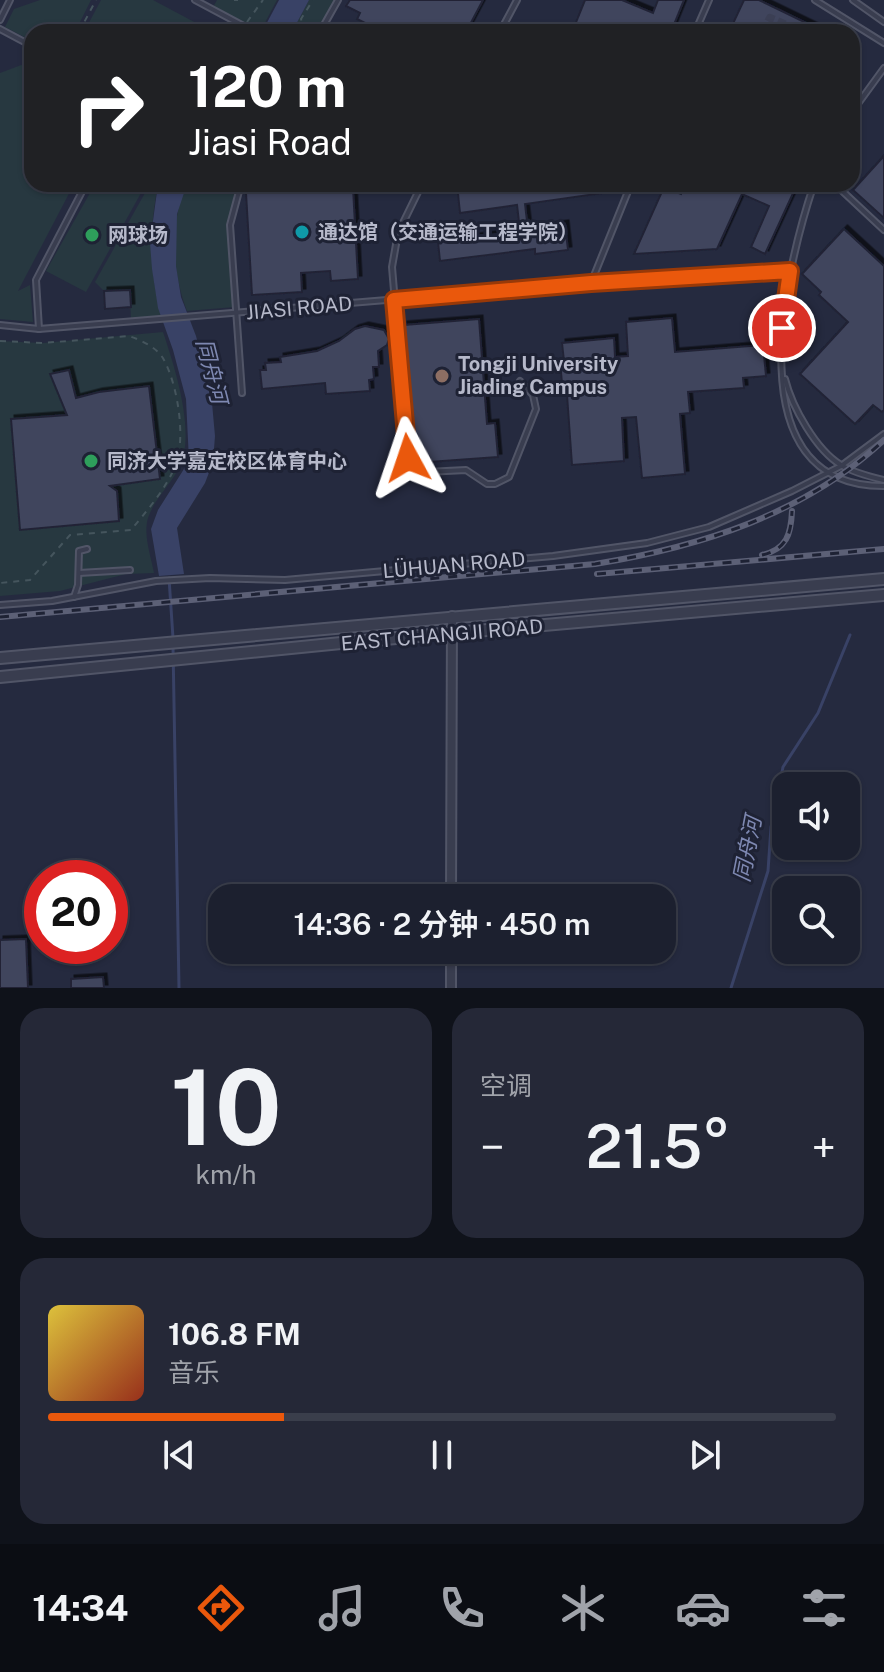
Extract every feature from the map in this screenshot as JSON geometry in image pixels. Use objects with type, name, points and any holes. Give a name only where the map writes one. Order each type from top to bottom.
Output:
[{"type":"street","name":"EAST CHANGJI ROAD","points":[[0,658],[884,579]]},
{"type":"street","name":"EAST CHANGJI ROAD","points":[[0,677],[884,595]]},
{"type":"street","points":[[451,884],[452,616]]},
{"type":"street","points":[[451,964],[451,988]]},
{"type":"lane","points":[[0,20],[10,0]]},
{"type":"lane","points":[[195,0],[240,24]]},
{"type":"lane","points":[[324,24],[338,0]]},
{"type":"lane","points":[[504,24],[517,0]]},
{"type":"lane","points":[[698,24],[709,0]]},
{"type":"lane","points":[[815,0],[854,24]]},
{"type":"lane","points":[[853,0],[884,22]]},
{"type":"lane","points":[[860,28],[884,43]]},
{"type":"lane","points":[[0,29],[24,42]]},
{"type":"lane","points":[[860,101],[884,68]]},
{"type":"lane","points":[[39,329],[36,280],[82,192]]},
{"type":"lane","points":[[239,192],[230,225],[242,393]]},
{"type":"lane","points":[[408,458],[394,300],[394,249],[404,218],[418,192]]},
{"type":"lane","points":[[591,283],[628,192]]},
{"type":"lane","points":[[812,192],[790,271],[782,328],[784,403],[799,442],[829,473],[860,484],[884,486]]},
{"type":"lane","points":[[843,192],[884,230]]},
{"type":"lane","name":"JIASI ROAD","points":[[0,325],[39,329],[591,283],[790,271]]},
{"type":"lane","points":[[783,369],[787,389],[798,414],[819,444],[841,466],[884,480]]},
{"type":"lane","points":[[426,472],[466,470],[487,484],[495,484],[509,477],[535,416],[536,401],[520,381]]},
{"type":"lane","name":"LÜHUAN ROAD","points":[[0,605],[52,601],[156,581],[190,578],[285,580],[622,547],[709,527],[829,473],[884,434]]},
{"type":"lane","points":[[74,597],[79,551],[87,549]]},
{"type":"lane","points":[[79,573],[130,570]]},
{"type":"path","points":[[83,24],[96,0]]},
{"type":"path","points":[[245,24],[263,0]]},
{"type":"path","points":[[303,24],[301,19],[313,0]]},
{"type":"path","points":[[0,341],[43,343],[129,336],[143,341],[163,357],[177,402],[181,442],[175,468],[131,530],[70,535],[30,580],[0,583]]},
{"type":"shaded area","points":[[40,0],[91,0],[79,24],[24,24],[24,37],[5,27],[14,9]]},
{"type":"shaded area","points":[[101,0],[153,0],[198,24],[88,24]]},
{"type":"shaded area","points":[[217,0],[277,0],[264,24],[240,24],[212,9]]},
{"type":"shaded area","points":[[309,0],[338,0],[324,24],[296,24]]},
{"type":"shaded area","points":[[24,64],[24,192],[70,192],[18,291],[30,285],[33,322],[0,319],[0,73]]},
{"type":"shaded area","name":"网球场","points":[[90,192],[142,192],[86,292],[46,271]]},
{"type":"shaded area","points":[[146,192],[157,192],[152,252],[162,319],[131,322],[130,290],[104,291],[95,282]]},
{"type":"shaded area","points":[[184,192],[246,192],[238,193],[230,225],[235,307],[187,311],[178,280],[175,248]]},
{"type":"shaded area","name":"同济大学嘉定校区体育中心","points":[[163,332],[180,392],[186,439],[177,471],[148,518],[147,538],[154,573],[126,574],[60,591],[0,596],[0,341],[43,343]]},
{"type":"water","points":[[279,0],[309,0],[296,24],[266,24]]},
{"type":"water","points":[[157,192],[184,192],[177,214],[176,266],[181,297],[196,336],[211,392],[215,436],[213,462],[205,483],[177,528],[184,574],[159,576],[151,529],[158,510],[189,461],[186,399],[158,308],[150,243]]},
{"type":"building","points":[[350,0],[483,0],[470,24],[367,24],[357,19],[360,13],[346,6]]},
{"type":"building","points":[[585,0],[622,0],[653,13],[658,0],[684,0],[674,24],[575,24]]},
{"type":"building","points":[[744,0],[759,0],[808,24],[733,24]]},
{"type":"building","points":[[884,156],[884,218],[855,192],[860,192],[860,182]]},
{"type":"building","name":"通达馆（交通运输工程学院）","points":[[353,192],[358,279],[331,281],[330,271],[301,273],[302,292],[252,295],[246,193]]},
{"type":"building","points":[[458,192],[603,192],[525,204],[528,229],[565,224],[568,250],[535,254],[535,249],[440,261],[438,242],[520,231],[517,205],[460,213]]},
{"type":"building","points":[[662,192],[794,192],[765,254],[751,247],[769,206],[742,194],[717,249],[634,254]]},
{"type":"building","points":[[844,229],[884,266],[884,410],[882,412],[873,405],[855,424],[800,374],[848,322],[802,274]]},
{"type":"building","points":[[130,290],[131,307],[105,309],[104,291]]},
{"type":"building","points":[[672,318],[675,352],[763,345],[766,376],[743,378],[744,388],[688,392],[690,413],[680,414],[685,474],[642,478],[636,417],[622,418],[624,461],[572,465],[567,395],[563,395],[560,361],[564,361],[562,343],[614,338],[615,357],[628,356],[626,322]]},
{"type":"building","points":[[479,319],[487,424],[495,423],[498,457],[415,463],[404,325]]},
{"type":"building","points":[[365,326],[384,330],[389,339],[387,345],[378,351],[379,367],[373,367],[374,379],[369,380],[370,391],[326,394],[325,383],[262,389],[260,370],[266,370],[265,363],[281,362],[280,357],[317,351]]},
{"type":"building","points":[[69,370],[76,398],[149,386],[160,479],[110,486],[117,491],[119,521],[20,530],[11,419],[67,415],[50,374]]},
{"type":"building","points":[[24,939],[28,988],[0,988],[0,940]]},
{"type":"building","points":[[103,977],[104,988],[71,988],[71,979]]},
{"type":"waterway","points":[[169,578],[173,638]]},
{"type":"waterway","name":"同舟河","points":[[731,988],[768,871],[771,827],[783,767],[818,713],[850,635]]},
{"type":"waterway","points":[[173,646],[179,988]]},
{"type":"tunnel","points":[[767,24],[770,18],[784,24]]},
{"type":"railway","points":[[0,617],[595,564],[634,557],[712,537],[786,507],[853,466],[884,440]]},
{"type":"railway","points":[[762,555],[782,545],[790,527],[792,511]]},
{"type":"railway","points":[[597,574],[884,549]]},
{"type":"place","name":"通达馆（交通运输工程学院）","points":[[302,232]]},
{"type":"place","name":"网球场","points":[[92,235]]},
{"type":"place","name":"Tongji University Jiading Campus","points":[[442,376]]},
{"type":"place","name":"同济大学嘉定校区体育中心","points":[[91,461]]},
{"type":"route","points":[[408,458],[394,300],[591,283],[790,271],[782,328]]}]
